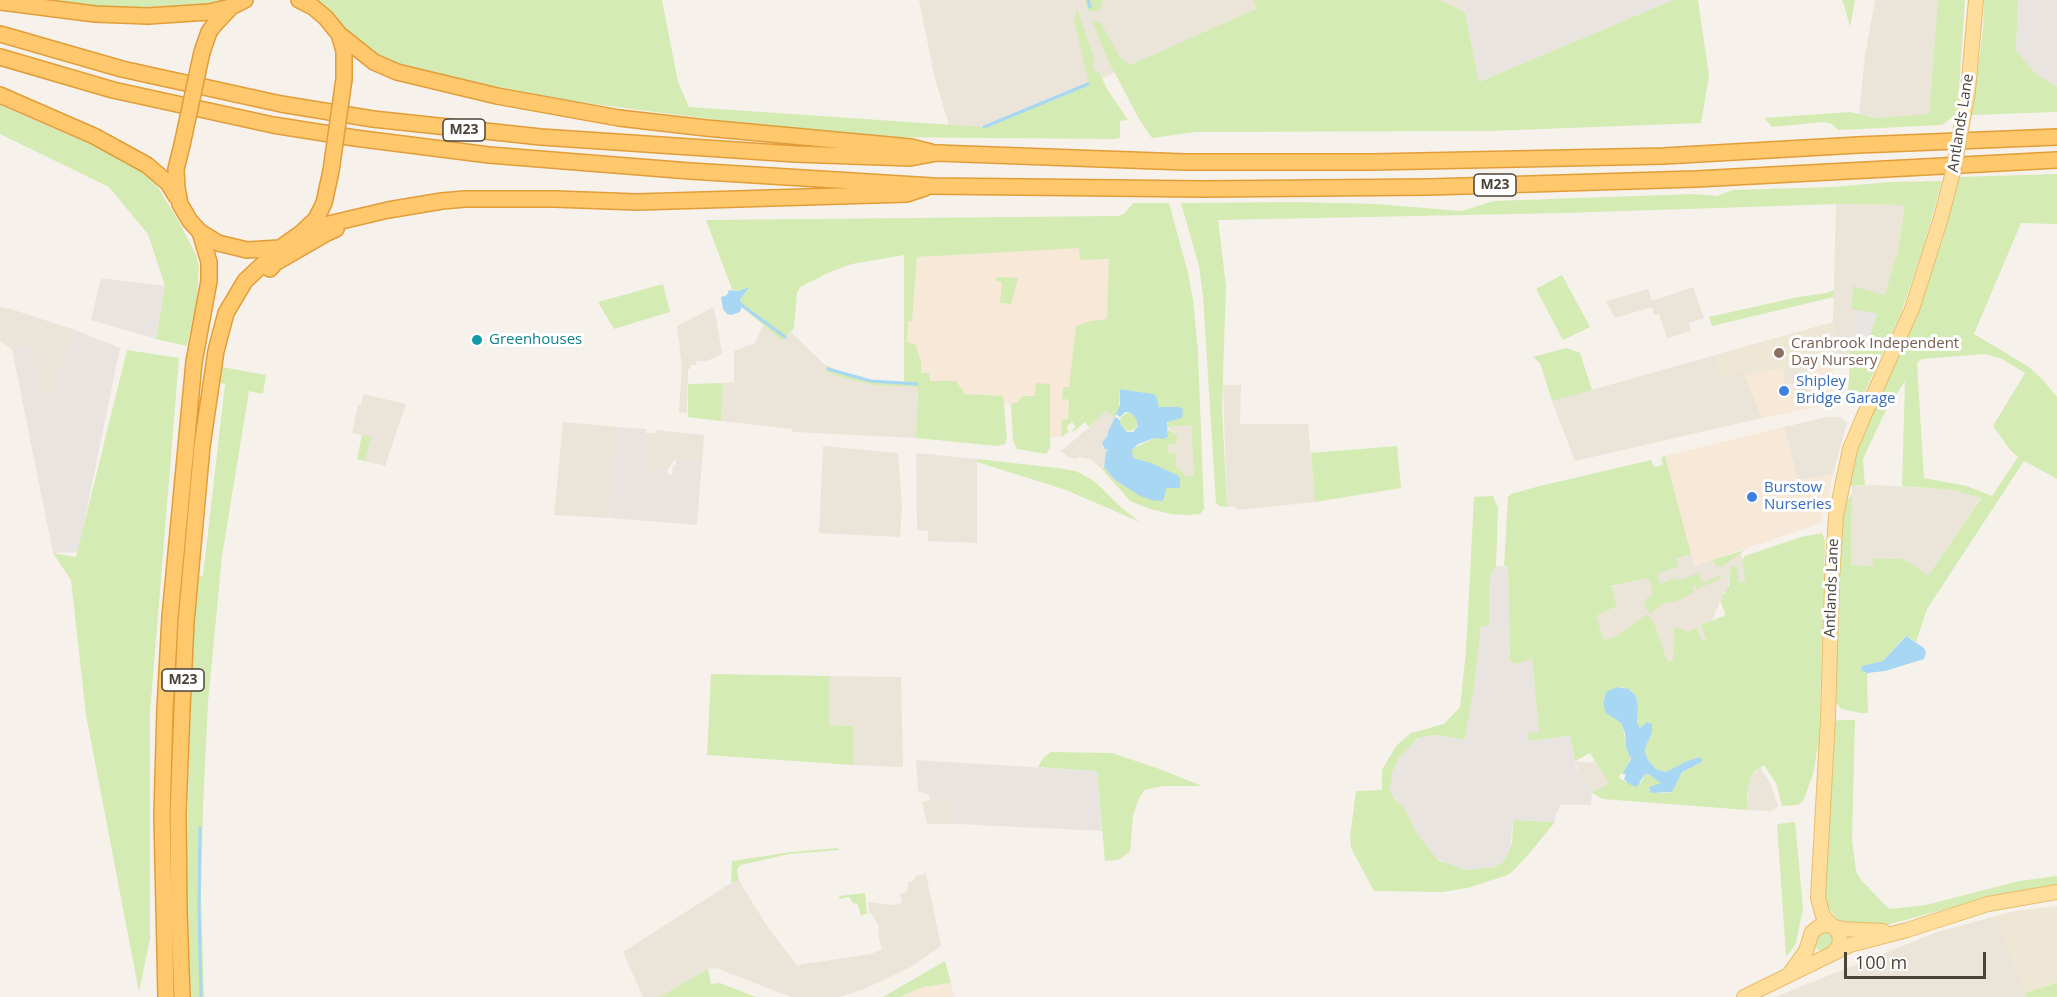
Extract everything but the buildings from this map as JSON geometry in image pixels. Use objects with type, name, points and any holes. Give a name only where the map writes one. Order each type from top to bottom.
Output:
[{"type":"highway","name":"M23","points":[[299,0],[313,7],[339,34],[374,62],[397,72],[497,96],[619,118],[911,147],[937,153],[1185,162],[1372,162],[1664,156],[1858,144],[2057,137]]},
{"type":"highway","name":"M23","points":[[0,2],[95,14],[148,16],[209,12],[238,4]]},
{"type":"highway","name":"M23","points":[[180,204],[176,169],[202,52],[209,32],[238,4]]},
{"type":"highway","name":"M23","points":[[0,34],[145,74],[281,104],[384,120],[542,137],[705,149],[910,158],[937,153]]},
{"type":"highway","name":"M23","points":[[182,997],[178,814],[186,622],[196,508],[215,358],[226,313],[245,281],[280,248],[316,219],[324,203],[344,79],[344,51],[339,34]]},
{"type":"highway","name":"M23","points":[[0,57],[113,90],[273,125],[355,138],[489,155],[690,171],[933,186],[1203,189],[1430,187],[1719,178],[2057,160]]},
{"type":"highway","name":"M23","points":[[0,95],[94,136],[147,165],[168,183],[200,232],[209,262],[209,281],[195,355],[172,594],[165,709],[162,826],[166,997]]},
{"type":"highway","name":"M23","points":[[147,165],[165,190],[196,248],[203,266],[205,302]]},
{"type":"highway","name":"M23","points":[[301,233],[316,227],[388,210],[442,201],[502,198],[637,202],[907,194],[933,186]]},
{"type":"highway","name":"M23","points":[[220,333],[250,289],[275,263],[327,233],[388,210]]},
{"type":"highway","name":"M23","points":[[200,232],[218,243],[233,248],[260,251],[280,248]]},
{"type":"main road","name":"Antlands Lane","points":[[1810,938],[1811,913],[1818,873],[1828,717],[1834,529],[1840,493],[1850,449],[1912,309],[1941,218],[1954,168],[1968,91],[1977,0]]},
{"type":"main road","name":"Antlands Lane","points":[[1818,873],[1820,909],[1832,927]]},
{"type":"main road","points":[[1744,997],[1850,945],[1988,904],[2057,892]]},
{"type":"main road","points":[[1788,975],[1806,951],[1813,931],[1818,927],[1824,925],[1843,929],[1897,932]]},
{"type":"main road","points":[[1810,938],[1815,951],[1822,954],[1831,953],[1839,946],[1840,938],[1832,927]]},
{"type":"shaded area","points":[[919,0],[1253,0],[1256,9],[989,129],[949,125],[935,79]]},
{"type":"shaded area","points":[[1440,0],[1463,0],[1465,12]]},
{"type":"shaded area","points":[[1463,0],[1673,0],[1479,82]]},
{"type":"shaded area","points":[[1875,0],[1938,0],[1929,114],[1881,118],[1859,114],[1865,56]]},
{"type":"shaded area","points":[[2018,0],[2057,0],[2057,87],[2035,73],[2016,50]]},
{"type":"shaded area","points":[[1836,204],[1905,205],[1898,250],[1857,380],[1850,357],[1809,364],[1809,392],[1796,393],[1785,384],[1745,375],[1762,418],[1575,461],[1552,401],[1833,322]]},
{"type":"shaded area","points":[[1080,248],[1080,260],[1110,259],[1107,320],[1069,387],[1063,387],[1062,399],[1069,400],[1068,419],[1062,420],[1061,437],[1050,437],[1050,384],[1036,392],[1035,396],[1023,397],[1011,404],[1003,404],[1003,396],[964,394],[929,381],[921,373],[921,362],[916,345],[907,342],[908,320],[912,320],[917,257]]},
{"type":"shaded area","points":[[101,278],[165,286],[156,339],[91,320]]},
{"type":"shaded area","points":[[1693,287],[1704,318],[1689,323],[1691,331],[1667,338],[1659,314],[1654,315],[1652,307],[1615,318],[1606,301],[1648,289],[1652,301]]},
{"type":"shaded area","points":[[0,307],[75,330],[54,392],[37,391],[32,347],[12,349],[0,341]]},
{"type":"shaded area","points":[[714,307],[722,354],[707,361],[696,361],[696,365],[691,365],[688,369],[687,413],[679,412],[682,366],[677,326]]},
{"type":"shaded area","points":[[1855,310],[1877,314],[1867,345],[1853,343]]},
{"type":"shaded area","name":"Cranbrook Independent Day Nursery","points":[[1834,322],[1833,360],[1744,375],[1743,372],[1721,378],[1715,355]]},
{"type":"shaded area","points":[[763,325],[782,340],[791,332],[825,365],[842,373],[875,381],[918,383],[916,438],[793,432],[792,429],[721,421],[723,383],[734,382],[734,351],[755,343]]},
{"type":"shaded area","points":[[75,330],[120,348],[78,552],[53,553],[12,349],[32,346],[37,391],[54,392]]},
{"type":"shaded area","points":[[1833,360],[1832,404],[1762,418],[1744,375],[1783,368],[1785,384],[1795,383],[1796,393],[1808,392],[1810,382],[1808,364]]},
{"type":"shaded area","points":[[1223,385],[1241,385],[1240,424],[1308,424],[1315,502],[1237,510],[1235,506],[1227,507]]},
{"type":"shaded area","points":[[363,394],[406,404],[385,466],[365,461],[371,437],[352,433],[358,405],[361,405]]},
{"type":"shaded area","points":[[1105,410],[1115,417],[1109,435],[1102,445],[1104,450],[1108,451],[1102,469],[1090,459],[1068,457],[1061,451],[1091,426]]},
{"type":"shaded area","points":[[1827,417],[1840,417],[1847,422],[1833,474],[1798,481],[1784,427]]},
{"type":"shaded area","points":[[563,422],[618,427],[608,518],[554,515]]},
{"type":"shaded area","points":[[1191,425],[1194,476],[1184,475],[1177,468],[1174,453],[1169,454],[1168,445],[1176,444],[1178,436],[1167,427]]},
{"type":"shaded area","points":[[618,427],[646,429],[645,470],[667,471],[667,474],[672,475],[676,460],[702,462],[697,525],[608,518]]},
{"type":"shaded area","name":"Burstow Nurseries","points":[[1784,427],[1798,481],[1833,474],[1821,523],[1694,566],[1665,456]]},
{"type":"shaded area","points":[[656,430],[704,435],[702,462],[674,460],[667,471],[644,470],[646,433],[655,433]]},
{"type":"shaded area","points":[[823,446],[898,453],[902,504],[900,537],[819,533]]},
{"type":"shaded area","points":[[916,453],[977,459],[977,543],[928,541],[928,531],[917,530]]},
{"type":"shaded area","points":[[1877,485],[1954,490],[1981,497],[1928,576],[1902,559],[1874,558],[1873,566],[1851,565],[1852,486]]},
{"type":"shaded area","points":[[1740,552],[1747,581],[1739,583],[1737,573],[1731,566],[1727,592],[1721,594],[1723,600],[1720,601],[1712,621],[1701,625],[1706,639],[1701,641],[1674,628],[1673,659],[1670,662],[1667,660],[1655,625],[1647,615],[1618,635],[1604,640],[1596,616],[1617,606],[1610,587],[1648,578],[1646,570],[1691,554],[1694,566],[1712,560],[1714,564],[1725,565]]},
{"type":"shaded area","points":[[1496,566],[1508,567],[1510,661],[1516,664],[1532,659],[1539,733],[1530,741],[1570,736],[1576,768],[1592,793],[1591,805],[1560,805],[1559,811],[1556,812],[1555,822],[1513,820],[1510,849],[1502,863],[1495,867],[1465,870],[1451,866],[1435,857],[1418,835],[1404,808],[1391,794],[1389,786],[1392,773],[1402,753],[1421,737],[1440,735],[1465,740],[1481,626],[1489,626],[1490,577]]},
{"type":"shaded area","points":[[829,676],[901,677],[903,767],[853,765],[853,726],[829,725]]},
{"type":"shaded area","points":[[916,760],[1097,771],[1102,831],[956,824],[956,801],[930,800],[929,795],[918,791]]},
{"type":"shaded area","points":[[1595,760],[1609,783],[1592,793],[1579,773],[1575,761],[1590,763]]},
{"type":"shaded area","points":[[1760,768],[1770,783],[1778,806],[1771,811],[1748,810],[1748,785],[1752,776]]},
{"type":"shaded area","points":[[932,799],[957,801],[956,824],[927,824],[922,802]]},
{"type":"shaded area","points":[[926,874],[941,946],[909,968],[864,989],[839,997],[791,997],[716,968],[708,969],[659,997],[643,997],[623,952],[731,883],[739,881],[769,929],[797,965],[871,954],[882,949],[878,935],[879,926],[869,913],[868,902],[891,905],[902,903],[900,894],[907,892],[908,882],[913,881],[916,876]]},
{"type":"shaded area","points":[[2057,906],[2057,997],[1775,997],[1937,932],[2016,911]]},
{"type":"shaded area","points":[[2057,906],[2057,997],[2026,997],[1995,916]]},
{"type":"shaded area","points":[[951,983],[954,997],[900,997],[923,987]]},
{"type":"green space","points":[[21,0],[225,0],[214,6],[181,9],[115,9]]},
{"type":"green space","points":[[319,0],[662,0],[678,82],[689,107],[982,127],[1089,84],[1074,20],[1077,9],[1094,58],[1092,63],[1095,71],[1099,72],[1107,89],[1128,120],[1120,121],[1120,138],[1114,139],[872,137],[802,131],[487,89],[432,77],[376,57],[349,33],[337,17]]},
{"type":"green space","points":[[1103,0],[1100,11],[1088,11],[1085,1]]},
{"type":"green space","points":[[1253,0],[1440,0],[1465,12],[1479,82],[1673,0],[1698,0],[1709,76],[1701,123],[1489,131],[1196,132],[1152,138],[1139,119],[1109,62],[1092,21],[1101,23],[1119,56],[1130,65],[1256,9]]},
{"type":"green space","points":[[1842,0],[1855,0],[1850,27],[1845,8]]},
{"type":"green space","points":[[1938,0],[1965,0],[1955,115],[1942,125],[1838,130],[1832,124],[1824,122],[1772,127],[1764,118],[1850,112],[1877,118],[1929,114]]},
{"type":"green space","points":[[1984,0],[2018,0],[2016,50],[2035,73],[2057,87],[2057,112],[1972,115],[1983,30]]},
{"type":"green space","points":[[0,105],[112,154],[142,172],[155,183],[177,218],[196,255],[199,267],[197,298],[187,346],[156,339],[165,286],[148,234],[109,187],[0,134]]},
{"type":"green space","points":[[2057,174],[2057,224],[2021,223],[1974,334],[2029,367],[2057,397],[2057,479],[2024,461],[1927,609],[1916,642],[1905,636],[1883,661],[1864,666],[1861,670],[1870,673],[1867,674],[1868,713],[1841,709],[1836,702],[1835,662],[1838,564],[1844,507],[1848,499],[1852,495],[1851,565],[1873,566],[1873,558],[1902,559],[1928,576],[1981,498],[1954,490],[1902,486],[1905,381],[1884,414],[1863,459],[1865,485],[1847,486],[1847,479],[1861,437],[1924,291],[1942,243],[1959,177]],"holes":[[[1985,354],[2002,359],[2025,373],[1993,426],[2018,457],[1992,496],[1967,486],[1924,478],[1917,363],[1922,359]]]},
{"type":"green space","points":[[1942,181],[1901,313],[1862,398],[1857,402],[1851,401],[1848,394],[1851,342],[1867,345],[1877,314],[1852,309],[1853,286],[1885,295],[1898,250],[1905,205],[1839,204],[1564,213],[1218,220],[1226,286],[1222,407],[1227,507],[1216,503],[1203,296],[1199,266],[1181,203],[1376,204],[1461,211],[1494,201],[1693,194],[1717,196],[1733,190]]},
{"type":"green space","points":[[1133,203],[1169,203],[1188,273],[1198,352],[1204,509],[1200,514],[1171,514],[1130,501],[1102,469],[1104,467],[1115,480],[1130,489],[1132,449],[1155,438],[1167,438],[1168,429],[1178,436],[1176,444],[1168,445],[1169,454],[1175,453],[1177,468],[1184,475],[1194,476],[1191,425],[1167,427],[1168,421],[1181,418],[1181,407],[1160,408],[1153,394],[1120,389],[1119,408],[1115,417],[1105,411],[1089,427],[1085,422],[1073,432],[1072,430],[1076,427],[1072,422],[1066,427],[1069,432],[1061,437],[1062,420],[1068,419],[1069,400],[1062,399],[1063,387],[1069,387],[1076,326],[1107,319],[1109,259],[1080,260],[1079,248],[917,257],[912,321],[908,321],[907,342],[916,345],[921,362],[921,373],[929,373],[930,381],[956,381],[965,394],[1003,396],[1007,438],[1005,444],[997,446],[916,438],[918,387],[874,385],[827,372],[828,366],[842,373],[870,380],[904,382],[904,255],[852,264],[800,287],[797,293],[794,328],[782,341],[742,307],[740,299],[750,287],[738,291],[732,289],[706,220],[1118,216],[1124,214]]},
{"type":"green space","points":[[1562,275],[1590,327],[1563,340],[1536,289]]},
{"type":"green space","points":[[996,277],[1018,278],[1011,304],[1000,303],[1002,282],[996,281]]},
{"type":"green space","points":[[663,284],[670,312],[614,329],[598,302]]},
{"type":"green space","points":[[1834,290],[1834,297],[1712,326],[1709,317],[1798,297],[1827,293]]},
{"type":"green space","points":[[1566,348],[1580,353],[1592,390],[1552,401],[1540,363],[1533,357]]},
{"type":"green space","points":[[127,350],[179,358],[150,713],[150,939],[139,992],[86,715],[71,580],[53,553],[76,557]]},
{"type":"green space","points":[[222,367],[266,375],[263,394],[249,391],[222,556],[208,702],[203,807],[201,894],[204,997],[191,997],[186,884],[192,644],[198,576],[203,576],[225,384],[220,383]]},
{"type":"green space","points":[[723,383],[721,421],[688,417],[688,384]]},
{"type":"green space","points":[[1036,383],[1050,384],[1050,448],[1046,454],[1017,449],[1013,441],[1011,404],[1018,402],[1023,396],[1035,396]]},
{"type":"green space","points":[[1125,413],[1133,413],[1138,418],[1136,429],[1125,431],[1120,426],[1120,418]]},
{"type":"green space","points":[[362,435],[371,437],[365,461],[357,459]]},
{"type":"green space","points":[[1397,446],[1401,488],[1315,502],[1311,453]]},
{"type":"green space","points":[[1665,456],[1691,554],[1676,559],[1678,566],[1657,574],[1660,584],[1676,578],[1678,581],[1698,573],[1702,583],[1720,575],[1720,579],[1697,589],[1694,585],[1692,587],[1694,592],[1677,601],[1665,603],[1650,614],[1644,603],[1653,594],[1649,578],[1611,586],[1617,606],[1596,616],[1604,640],[1618,635],[1647,614],[1655,625],[1667,660],[1670,662],[1673,659],[1674,628],[1684,629],[1687,632],[1697,628],[1702,641],[1706,639],[1701,625],[1726,615],[1720,601],[1723,599],[1721,595],[1727,592],[1726,589],[1729,586],[1731,566],[1734,565],[1737,568],[1739,583],[1746,581],[1742,561],[1745,556],[1801,537],[1822,533],[1825,540],[1819,739],[1813,775],[1803,801],[1798,805],[1782,806],[1776,783],[1764,765],[1754,772],[1750,780],[1747,795],[1748,810],[1603,799],[1592,793],[1609,783],[1590,753],[1575,761],[1570,736],[1529,741],[1528,733],[1539,732],[1532,659],[1516,664],[1510,661],[1508,567],[1504,566],[1508,497],[1511,494],[1536,487],[1651,460],[1654,467],[1663,465],[1661,457]],"holes":[[[1621,687],[1631,690],[1636,696],[1639,727],[1642,728],[1648,722],[1652,725],[1652,733],[1645,752],[1648,760],[1656,769],[1666,772],[1700,757],[1702,762],[1682,772],[1670,793],[1651,793],[1649,789],[1651,786],[1661,784],[1659,780],[1648,774],[1644,775],[1641,783],[1627,782],[1619,778],[1631,757],[1626,747],[1621,723],[1606,713],[1603,704],[1604,697],[1612,689]]]},
{"type":"green space","points":[[977,459],[1076,471],[1094,481],[1140,522],[1066,490],[977,462]]},
{"type":"green space","points":[[1493,496],[1498,508],[1496,566],[1490,577],[1489,626],[1481,626],[1465,740],[1440,735],[1417,739],[1399,758],[1392,773],[1390,790],[1393,797],[1404,808],[1418,835],[1438,860],[1465,870],[1495,867],[1502,863],[1512,843],[1513,820],[1555,822],[1528,855],[1511,873],[1505,876],[1467,888],[1443,892],[1374,891],[1351,848],[1350,837],[1356,791],[1382,790],[1382,770],[1396,746],[1411,733],[1444,724],[1460,707],[1466,651],[1474,497]]},
{"type":"green space","points":[[1745,550],[1722,567],[1716,566],[1712,560]]},
{"type":"green space","points":[[711,674],[829,676],[829,725],[853,726],[853,765],[707,755]]},
{"type":"green space","points":[[1855,720],[1852,840],[1856,871],[1861,880],[1889,909],[1926,905],[2019,881],[2057,876],[2057,886],[1998,895],[1883,926],[1846,923],[1838,920],[1827,906],[1825,892],[1834,722]]},
{"type":"green space","points":[[1051,752],[1112,753],[1202,786],[1163,786],[1145,790],[1139,798],[1133,816],[1130,852],[1118,860],[1105,861],[1097,771],[1038,767],[1043,758]]},
{"type":"green space","points":[[1795,822],[1803,908],[1796,943],[1786,956],[1777,824]]},
{"type":"green space","points":[[838,848],[839,850],[789,854],[741,865],[737,869],[739,881],[731,883],[732,861],[791,852]]},
{"type":"green space","points":[[865,893],[867,914],[861,915],[857,903],[854,904],[849,897],[840,899],[839,896]]},
{"type":"green space","points":[[1825,927],[1838,940],[1826,952],[1817,949],[1813,939]]},
{"type":"green space","points":[[945,961],[951,983],[923,987],[900,997],[883,997]]},
{"type":"green space","points":[[708,969],[711,984],[720,983],[756,997],[659,997]]},
{"type":"green space","points":[[2057,983],[2057,997],[2026,997],[2025,993]]},
{"type":"water","points":[[750,287],[740,299],[742,305],[740,312],[727,314],[723,309],[721,297],[727,295],[729,290],[738,291]]},
{"type":"water","points":[[1120,389],[1153,394],[1156,396],[1159,407],[1183,409],[1182,418],[1167,422],[1168,437],[1155,438],[1138,444],[1132,450],[1133,458],[1151,463],[1180,478],[1180,488],[1166,488],[1162,501],[1140,496],[1115,480],[1104,467],[1108,451],[1102,443],[1115,417],[1119,419],[1127,432],[1133,432],[1138,426],[1136,418],[1131,413],[1125,412],[1120,417],[1116,414],[1120,405]]},
{"type":"water","points":[[1906,636],[1924,648],[1926,653],[1924,659],[1885,671],[1867,673],[1861,671],[1862,666],[1883,661]]},
{"type":"water","points":[[1617,687],[1629,689],[1636,696],[1637,722],[1640,728],[1647,722],[1652,724],[1652,733],[1645,752],[1648,760],[1656,769],[1666,772],[1687,761],[1700,757],[1702,759],[1702,762],[1682,772],[1672,792],[1651,793],[1649,787],[1661,783],[1648,774],[1644,775],[1637,787],[1624,779],[1626,774],[1623,774],[1624,771],[1631,759],[1626,747],[1625,733],[1621,723],[1606,713],[1603,704],[1606,692]]},
{"type":"waterway","points":[[1088,0],[1090,7]]},
{"type":"waterway","points":[[984,127],[1088,84]]},
{"type":"waterway","points":[[740,304],[785,337]]},
{"type":"waterway","points":[[828,369],[871,381],[917,384]]},
{"type":"waterway","points":[[200,828],[201,997]]},
{"type":"place","name":"Greenhouses","points":[[477,340]]},
{"type":"place","name":"Cranbrook Independent Day Nursery","points":[[1779,353]]},
{"type":"place","name":"Shipley Bridge Garage","points":[[1784,391]]},
{"type":"place","name":"Burstow Nurseries","points":[[1752,497]]}]
